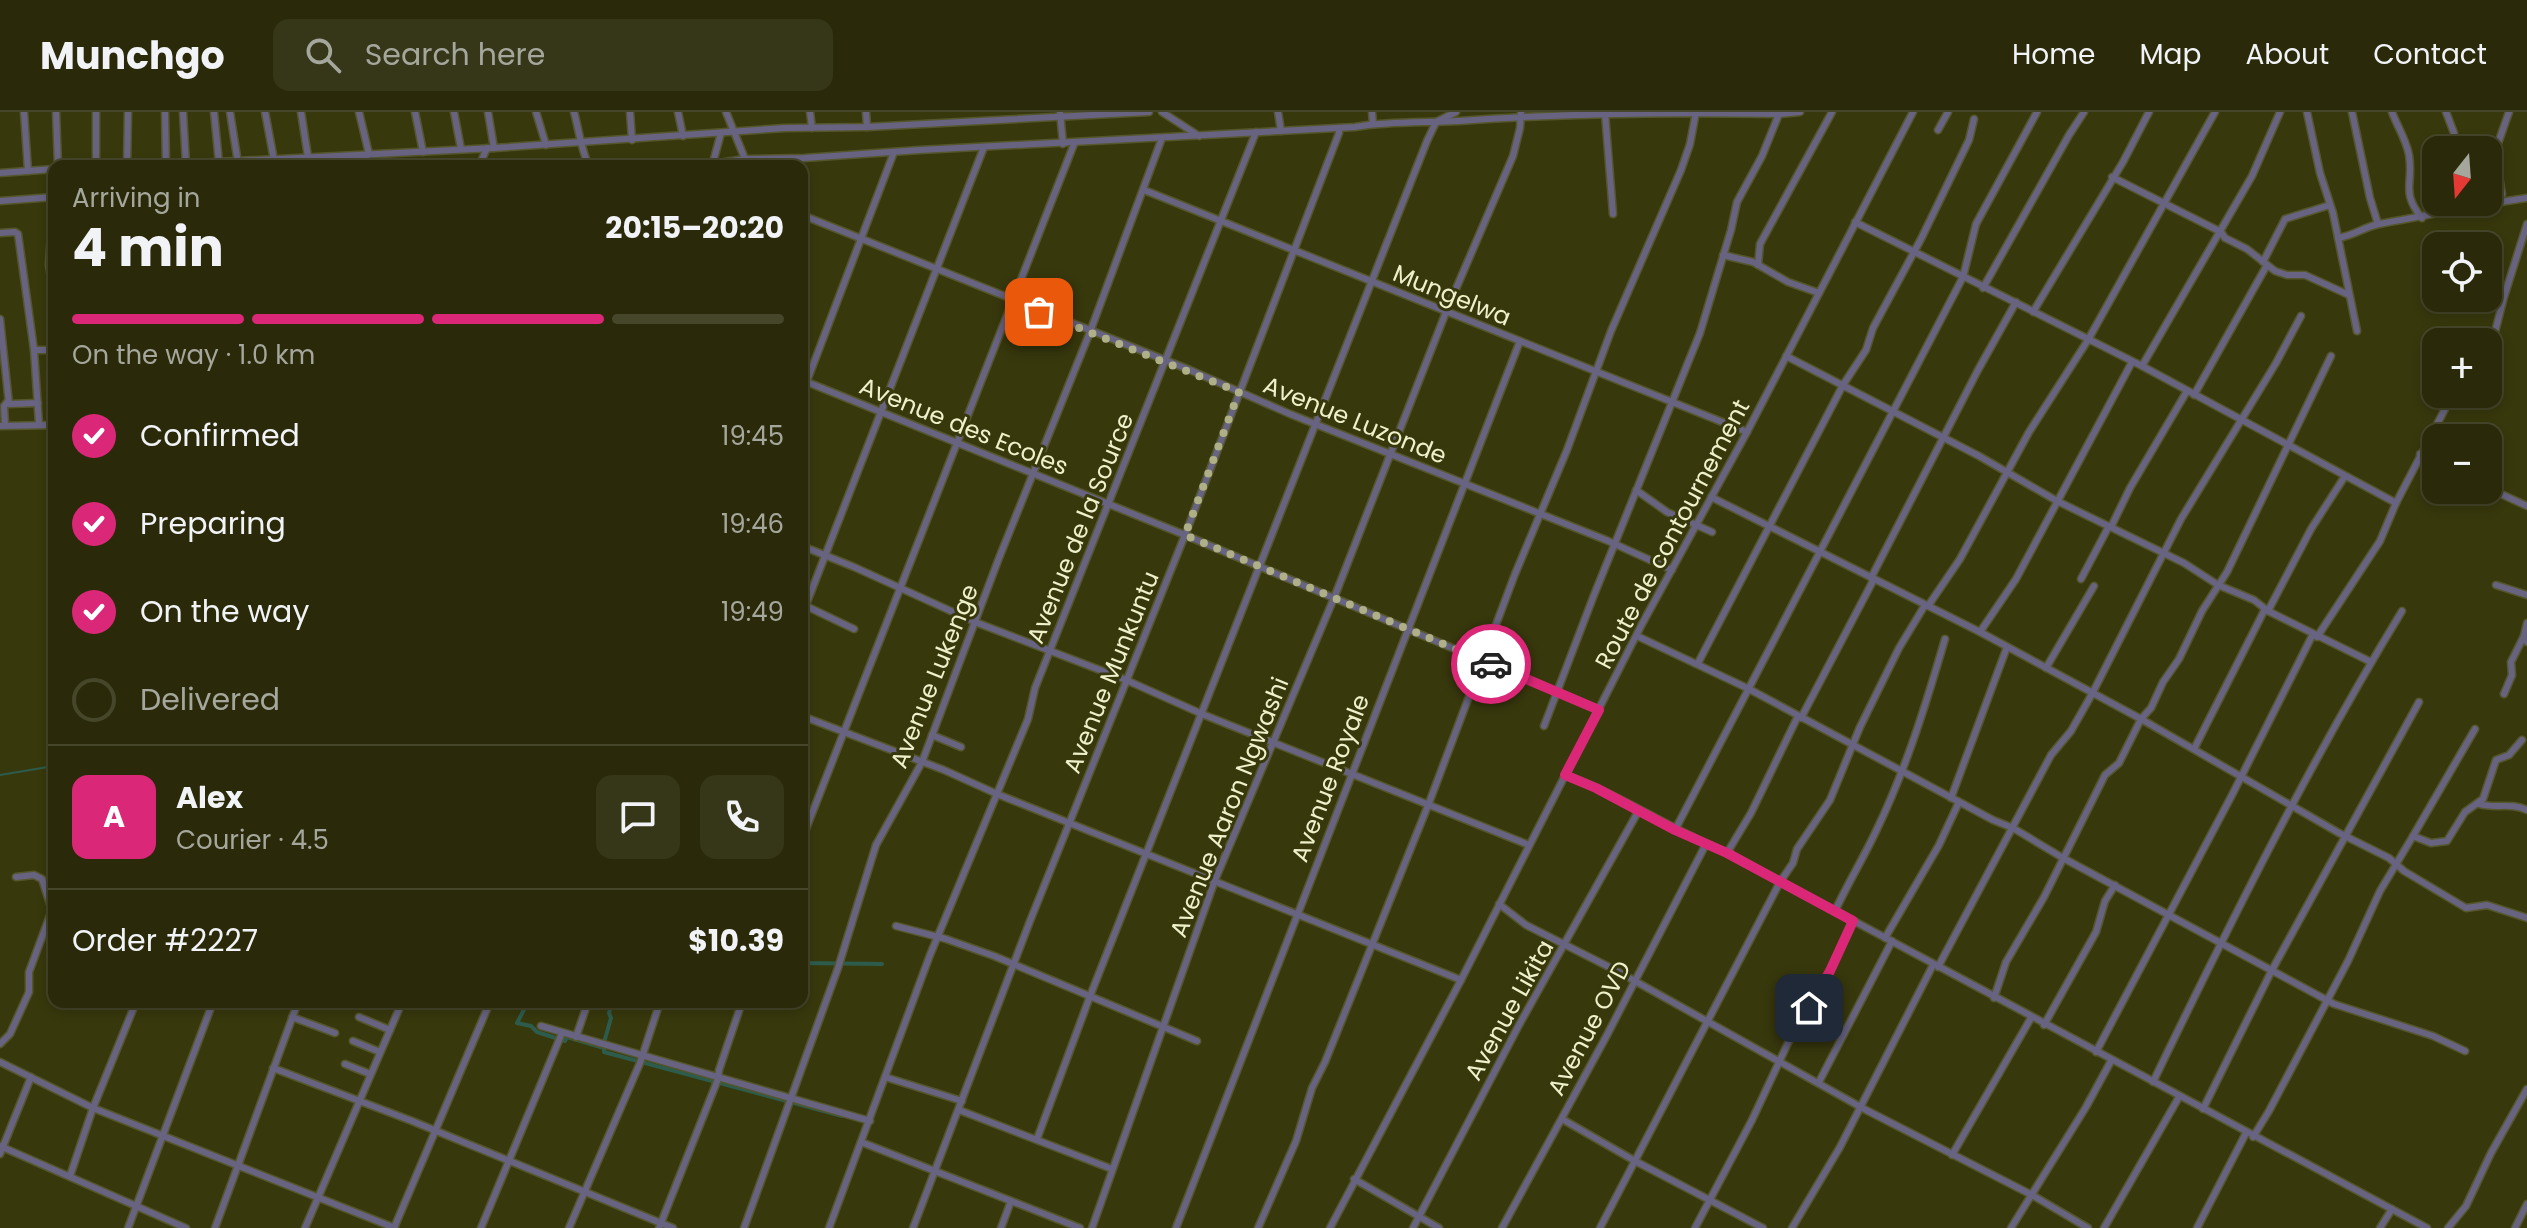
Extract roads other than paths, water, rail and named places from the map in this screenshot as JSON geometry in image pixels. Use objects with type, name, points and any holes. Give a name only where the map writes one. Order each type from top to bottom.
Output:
[{"type":"street","points":[[24,112],[28,171]]},
{"type":"street","points":[[56,112],[56,160]]},
{"type":"street","points":[[96,112],[96,160]]},
{"type":"street","points":[[127,160],[128,112]]},
{"type":"street","points":[[165,112],[166,160]]},
{"type":"street","points":[[183,112],[186,160]]},
{"type":"street","points":[[214,112],[219,160]]},
{"type":"street","points":[[230,112],[239,160]]},
{"type":"street","points":[[265,112],[274,160],[732,132],[1149,112]]},
{"type":"street","points":[[301,112],[308,157]]},
{"type":"street","points":[[359,112],[369,154]]},
{"type":"street","points":[[415,112],[423,152]]},
{"type":"street","points":[[454,112],[461,149]]},
{"type":"street","points":[[483,160],[490,148],[488,112]]},
{"type":"street","points":[[536,112],[546,145]]},
{"type":"street","points":[[574,112],[586,160]]},
{"type":"street","points":[[630,112],[632,140]]},
{"type":"street","points":[[678,112],[683,136]]},
{"type":"street","points":[[726,112],[745,159]]},
{"type":"street","points":[[810,112],[812,128]]},
{"type":"street","points":[[866,112],[867,127]]},
{"type":"street","points":[[963,112],[965,122]]},
{"type":"street","points":[[1162,112],[1199,136]]},
{"type":"street","points":[[1278,112],[1281,131]]},
{"type":"street","points":[[1372,112],[1373,124]]},
{"type":"street","points":[[1037,1139],[1090,996],[1436,122],[1457,112],[1469,120]]},
{"type":"street","points":[[1258,1228],[1296,1141],[1312,1088],[1429,803],[1636,269],[1681,170],[1696,112]]},
{"type":"street","points":[[740,160],[1074,144],[1408,121],[1469,120],[1521,114],[1800,112]]},
{"type":"street","points":[[1758,265],[1760,244],[1832,112]]},
{"type":"street","name":"Route de contournement","points":[[1330,1228],[1913,112]]},
{"type":"street","points":[[1938,130],[1948,112]]},
{"type":"street","points":[[1675,830],[1963,277],[1976,224],[2037,112]]},
{"type":"street","points":[[1983,288],[2084,112]]},
{"type":"street","points":[[2033,312],[2149,112]]},
{"type":"street","points":[[1600,1228],[1780,882],[1793,863],[1797,849],[1830,800],[1899,648],[1960,559],[2029,432],[2088,340],[2215,112]]},
{"type":"street","points":[[2142,366],[2221,232],[2265,151],[2280,112]]},
{"type":"street","points":[[2307,112],[2357,331]]},
{"type":"street","points":[[2352,112],[2378,224]]},
{"type":"street","points":[[2392,112],[2400,126],[2409,157],[2408,195],[2422,218]]},
{"type":"street","points":[[2446,112],[2454,136]]},
{"type":"street","points":[[2501,136],[2509,112]]},
{"type":"street","points":[[1605,113],[1613,214]]},
{"type":"street","name":"Avenue Aaron Ngwashi","points":[[1092,1228],[1215,880],[1334,598],[1446,312],[1513,156],[1521,114]]},
{"type":"street","points":[[1544,726],[1700,333],[1737,202],[1762,156],[1779,114]]},
{"type":"street","points":[[1061,115],[1063,144]]},
{"type":"street","points":[[1698,663],[1843,385],[1866,350],[1873,328],[1969,140],[1974,119]]},
{"type":"street","name":"Avenue Munkuntu","points":[[913,1228],[1013,964],[1185,535],[1339,128]]},
{"type":"street","name":"Avenue de la Source","points":[[829,1228],[938,937],[1028,719],[1035,688],[1256,132]]},
{"type":"street","points":[[713,160],[721,133]]},
{"type":"street","name":"Avenue Lukenge","points":[[744,1228],[838,968],[876,845],[922,762],[1090,332],[1162,138]]},
{"type":"street","points":[[165,142],[184,141]]},
{"type":"street","points":[[808,823],[1074,144]]},
{"type":"street","points":[[808,601],[984,147]]},
{"type":"street","points":[[808,371],[894,152]]},
{"type":"street","points":[[360,160],[369,154]]},
{"type":"street","points":[[0,173],[48,169]]},
{"type":"street","points":[[2112,177],[2221,232],[2225,238],[2287,275],[2305,275],[2349,295]]},
{"type":"street","name":"Mungelwa","points":[[1144,190],[1747,432]]},
{"type":"street","points":[[0,201],[48,197]]},
{"type":"street","points":[[2502,201],[2527,198]]},
{"type":"street","points":[[2194,395],[2265,264],[2285,219],[2330,205]]},
{"type":"street","points":[[2338,238],[2356,235],[2378,224],[2429,216]]},
{"type":"street","name":"Avenue Luzonde","points":[[808,217],[1615,544],[1672,570]]},
{"type":"street","points":[[1855,222],[2142,366],[2396,503]]},
{"type":"street","points":[[2496,328],[2527,224]]},
{"type":"street","points":[[0,233],[18,234],[34,350],[39,424]]},
{"type":"street","points":[[1723,255],[1758,265],[1788,282],[1819,293]]},
{"type":"street","points":[[1727,853],[1751,813],[2016,302]]},
{"type":"street","points":[[1792,1228],[1861,1107],[2051,755],[2071,731],[2092,694],[2188,507],[2301,316]]},
{"type":"street","points":[[0,319],[3,390],[9,404],[38,403]]},
{"type":"street","name":"Avenue Royale","points":[[1176,1228],[1520,341]]},
{"type":"street","points":[[34,350],[48,350]]},
{"type":"street","points":[[1786,356],[2008,472],[2057,501],[2184,563],[2218,585],[2254,600],[2315,636],[2371,662]]},
{"type":"street","points":[[1994,998],[2006,962],[2105,775],[2119,763],[2141,719],[2155,701],[2227,572],[2331,356]]},
{"type":"street","points":[[1980,632],[2012,586],[2132,362]]},
{"type":"street","name":"Avenue des Ecoles","points":[[808,383],[1185,535],[1599,710]]},
{"type":"street","points":[[2081,579],[2187,391]]},
{"type":"street","points":[[8,401],[4,406],[3,426],[48,425]]},
{"type":"street","points":[[2096,1052],[2315,636],[2380,541],[2420,454],[2445,408]]},
{"type":"street","points":[[2194,749],[2267,610],[2298,559],[2311,529],[2345,476]]},
{"type":"street","points":[[1636,490],[1667,512],[1712,532]]},
{"type":"street","points":[[2502,494],[2527,506]]},
{"type":"street","points":[[1711,497],[1980,632],[2141,719],[2397,865],[2466,908],[2487,905],[2527,918]]},
{"type":"street","points":[[808,548],[975,622],[1126,680],[1202,714],[1529,845]]},
{"type":"street","points":[[2496,585],[2527,595]]},
{"type":"street","points":[[2046,668],[2094,586]]},
{"type":"street","points":[[808,607],[854,629]]},
{"type":"street","points":[[2153,1082],[2293,806],[2402,611]]},
{"type":"street","points":[[2504,694],[2512,675],[2511,662],[2525,639],[2527,623]]},
{"type":"street","points":[[1637,636],[1747,688],[2327,999],[2355,1012],[2433,1036],[2465,1051]]},
{"type":"street","points":[[1835,911],[1876,832],[1902,771],[1945,639]]},
{"type":"street","points":[[1951,798],[2007,647]]},
{"type":"street","points":[[2203,1109],[2272,970],[2419,702]]},
{"type":"street","points":[[808,718],[1461,980]]},
{"type":"street","points":[[2197,1228],[2250,1135],[2269,1111],[2348,961],[2379,894],[2475,729]]},
{"type":"street","points":[[932,735],[961,747]]},
{"type":"street","points":[[2413,836],[2431,843],[2445,842],[2465,812],[2483,799],[2496,760],[2509,755],[2522,740]]},
{"type":"street","points":[[1565,775],[1727,853],[2427,1228]]},
{"type":"street","points":[[1819,1082],[1959,802]]},
{"type":"street","points":[[2479,804],[2512,805],[2527,810]]},
{"type":"street","name":"Avenue Likita","points":[[1413,1228],[1519,1025],[1639,810]]},
{"type":"street","name":"Avenue OVD","points":[[1502,1228],[1706,844]]},
{"type":"street","points":[[16,877],[34,875],[43,879],[48,895]]},
{"type":"street","points":[[2044,1025],[2096,932],[2105,901],[2115,885]]},
{"type":"street","points":[[1499,904],[1526,925],[1861,1107],[2032,1195],[2088,1228]]},
{"type":"street","points":[[0,1044],[10,1034],[29,992],[29,972],[48,919]]},
{"type":"street","points":[[1695,1228],[1779,1062],[1830,971],[1853,921]]},
{"type":"street","points":[[896,926],[938,937],[1013,964],[1197,1041]]},
{"type":"street","points":[[70,1176],[93,1108],[134,1008]]},
{"type":"street","points":[[128,1228],[211,1008]]},
{"type":"street","points":[[215,1228],[296,1008]]},
{"type":"street","points":[[305,1228],[399,1008]]},
{"type":"street","points":[[0,1062],[93,1108],[395,1228],[487,1008]]},
{"type":"street","points":[[576,1037],[586,1008]]},
{"type":"street","points":[[569,1228],[641,1059],[658,1008]]},
{"type":"street","points":[[660,1225],[718,1079],[740,1008]]},
{"type":"street","points":[[292,1017],[335,1033]]},
{"type":"street","points":[[359,1017],[390,1030]]},
{"type":"street","points":[[1952,1155],[2031,1018]]},
{"type":"street","points":[[541,1026],[561,1038],[576,1037],[641,1059],[870,1121]]},
{"type":"street","points":[[481,1228],[561,1038]]},
{"type":"street","points":[[353,1041],[380,1052]]},
{"type":"street","points":[[2011,1228],[2111,1061]]},
{"type":"street","points":[[345,1064],[370,1074]]},
{"type":"street","points":[[273,1068],[673,1228]]},
{"type":"street","points":[[31,1077],[1,1149],[186,1228]]},
{"type":"street","points":[[885,1077],[962,1101]]},
{"type":"street","points":[[2448,1228],[2466,1206],[2527,1089]]},
{"type":"street","points":[[2104,1228],[2179,1097]]},
{"type":"street","points":[[959,1110],[1112,1169]]},
{"type":"street","points":[[1562,1119],[1708,1201],[1763,1228]]},
{"type":"street","points":[[861,1142],[1080,1228]]},
{"type":"street","points":[[1354,1179],[1439,1228]]},
{"type":"street","points":[[1001,1228],[1011,1201]]},
{"type":"street","points":[[2515,1228],[2527,1204]]},
{"type":"street","points":[[2380,1228],[2392,1209]]},
{"type":"waterway","points":[[0,775],[48,767]]},
{"type":"waterway","points":[[808,963],[882,964]]},
{"type":"waterway","points":[[525,1008],[517,1023],[531,1026],[537,1032],[565,1041],[567,1037],[604,1048],[604,1052],[842,1116]]},
{"type":"waterway","points":[[603,1046],[611,1018],[610,1008]]}]
